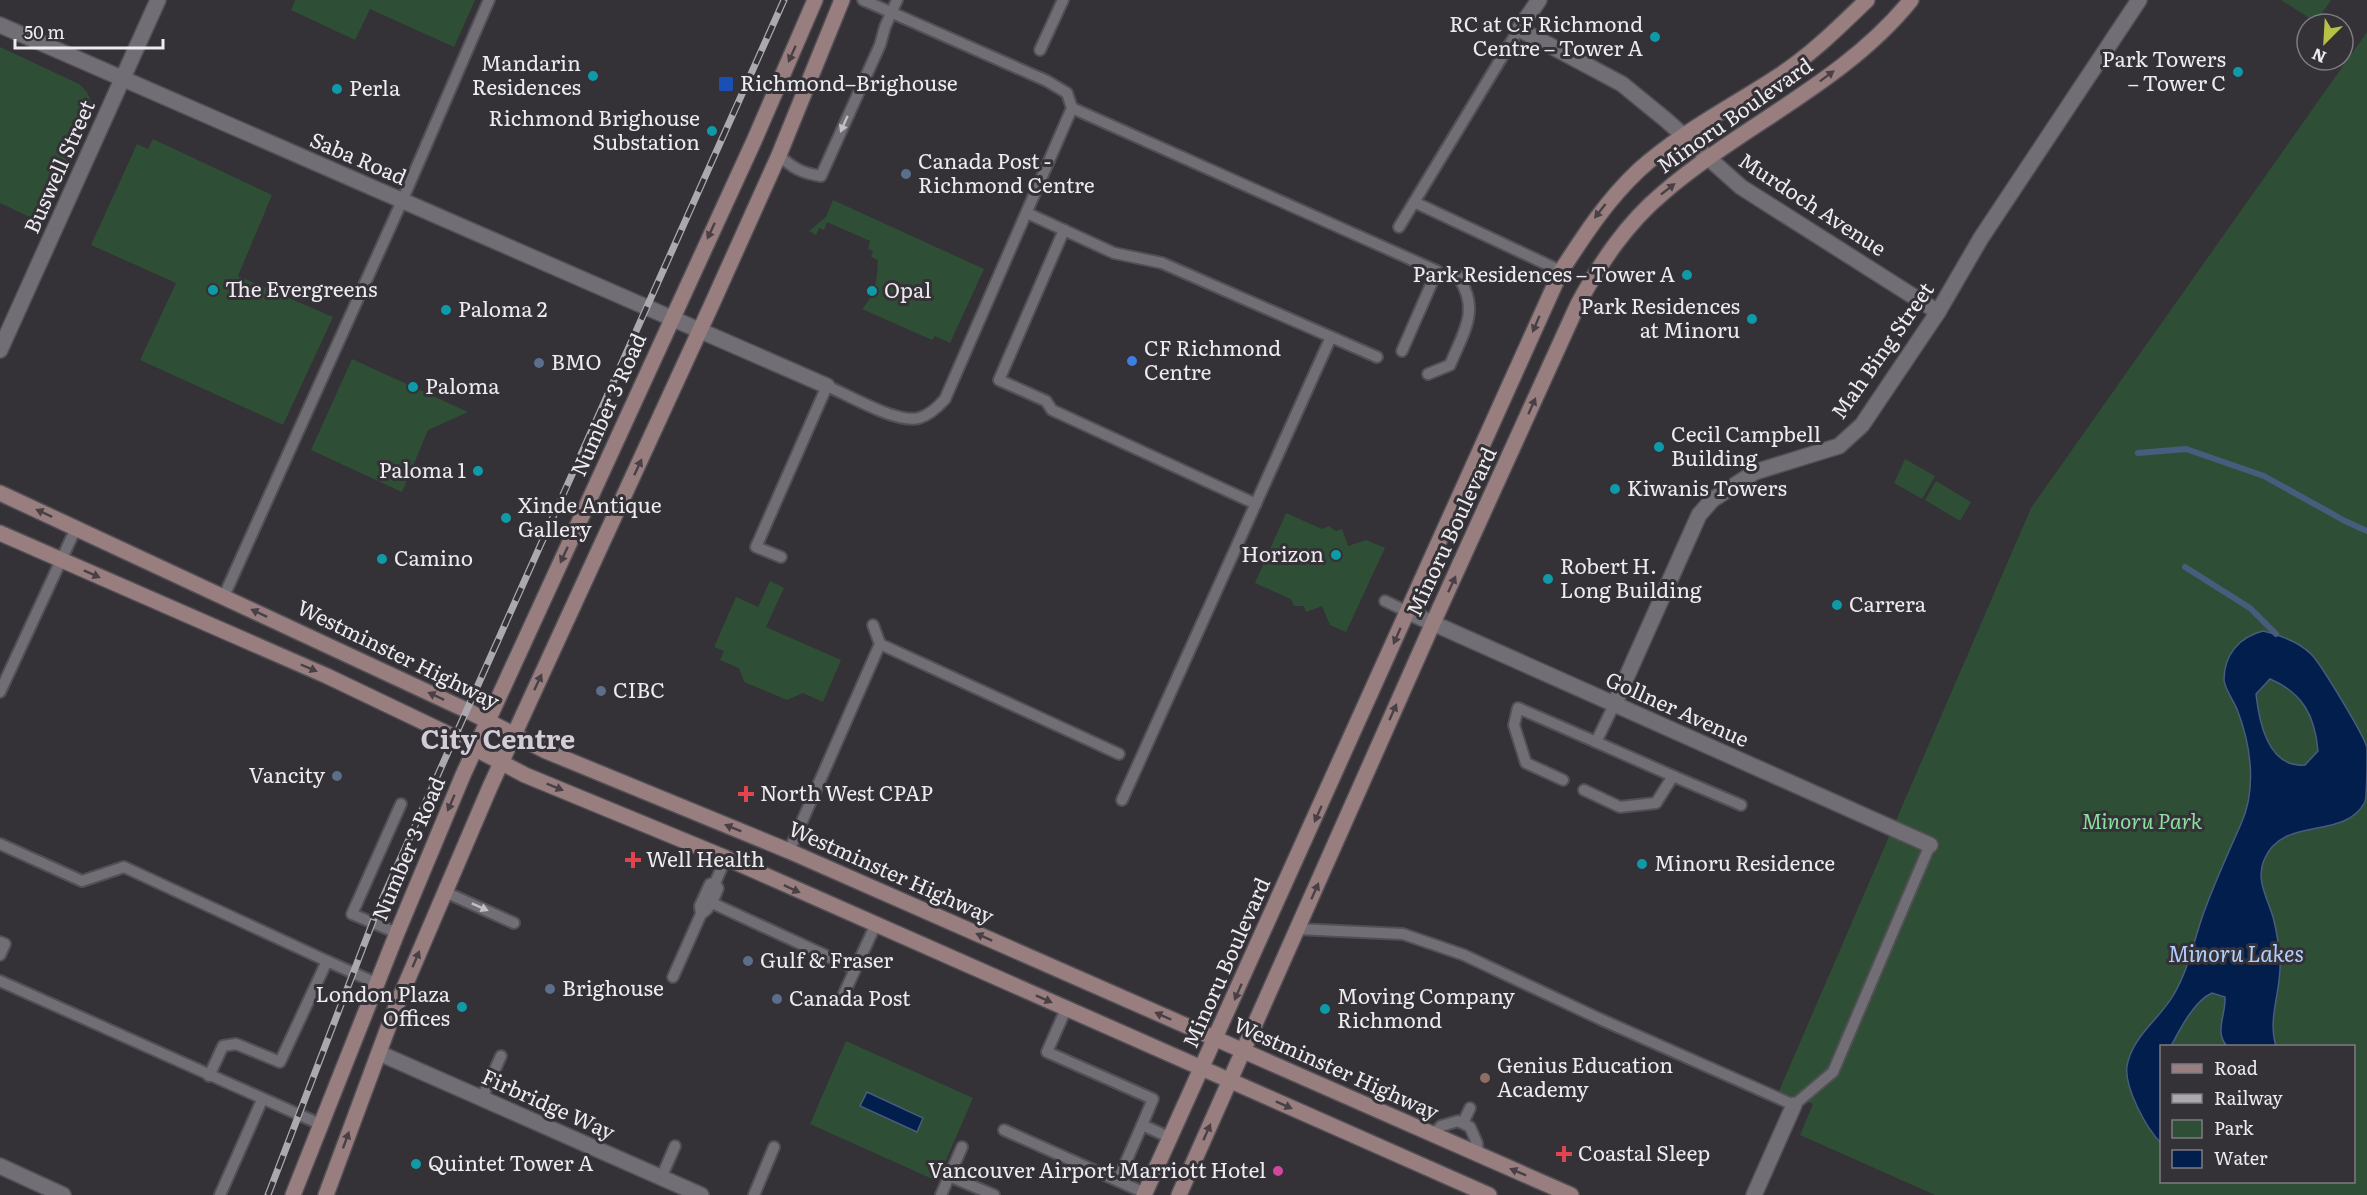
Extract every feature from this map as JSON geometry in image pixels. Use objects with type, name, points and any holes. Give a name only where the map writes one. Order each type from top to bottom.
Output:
[{"type":"main road","name":"Number 3 Road","points":[[292,1195],[376,983],[488,721],[815,0]]},
{"type":"main road","points":[[326,1195],[379,1053],[445,892],[514,735],[779,155],[842,0]]},
{"type":"main road","name":"Minoru Boulevard","points":[[1145,1194],[1561,271],[1602,208],[1640,169],[1684,136],[1783,74],[1867,0]]},
{"type":"main road","name":"Minoru Boulevard","points":[[1179,1195],[1433,623],[1578,304],[1600,264],[1626,229],[1662,193],[1848,60],[1879,34],[1911,0]]},
{"type":"main road","name":"Westminster Highway","points":[[0,493],[224,596],[514,735],[789,851],[1571,1195]]},
{"type":"main road","points":[[0,533],[327,676],[501,764],[726,858],[875,926],[1488,1195]]},
{"type":"street","name":"Buswell Street","points":[[0,350],[159,0]]},
{"type":"street","points":[[1519,29],[1539,0]]},
{"type":"street","name":"Mah Bing Street","points":[[1614,705],[1700,515],[1712,500],[1755,472],[1839,446],[1862,425],[1938,312],[1980,238],[2139,0]]},
{"type":"street","name":"Saba Road","points":[[0,25],[827,386]]},
{"type":"street","name":"Murdoch Avenue","points":[[1519,29],[1622,84],[1741,187],[1938,312]]},
{"type":"street","name":"Gollner Avenue","points":[[1408,612],[1930,845]]},
{"type":"street","name":"Firbridge Way","points":[[379,1053],[695,1194]]},
{"type":"street","points":[[1754,1195],[1794,1105]]},
{"type":"street","points":[[0,1166],[63,1195]]},
{"type":"lane","points":[[224,596],[402,201],[489,0]]},
{"type":"lane","points":[[781,557],[756,547],[827,386],[901,418],[918,418],[935,410],[945,399],[1072,108],[1067,93],[1055,86],[863,0]]},
{"type":"lane","points":[[779,155],[798,170],[821,176],[880,45],[897,0]]},
{"type":"lane","points":[[1040,50],[1063,0]]},
{"type":"lane","points":[[1399,227],[1519,29]]},
{"type":"lane","points":[[1072,108],[1437,271],[1402,351]]},
{"type":"lane","points":[[1414,201],[1561,271]]},
{"type":"lane","points":[[1027,213],[1114,253],[1162,263],[1377,357]]},
{"type":"lane","points":[[1064,230],[999,380],[1046,401],[1052,410],[1256,504]]},
{"type":"lane","points":[[1428,374],[1450,365],[1469,321],[1468,291],[1457,275]]},
{"type":"lane","points":[[1122,800],[1331,337]]},
{"type":"lane","points":[[0,692],[76,528]]},
{"type":"lane","points":[[1385,601],[1408,612]]},
{"type":"lane","points":[[789,851],[880,644],[873,625]]},
{"type":"lane","points":[[880,644],[1119,754]]},
{"type":"lane","points":[[1596,742],[1614,705]]},
{"type":"lane","points":[[1563,780],[1526,763],[1515,725],[1518,708],[1741,805]]},
{"type":"lane","points":[[1584,790],[1620,807],[1656,803],[1674,776]]},
{"type":"lane","points":[[397,933],[352,914],[401,804]]},
{"type":"lane","points":[[0,844],[82,881],[124,867],[376,983]]},
{"type":"lane","points":[[1297,929],[1403,934],[1464,956],[1794,1105],[1833,1072],[1930,845]]},
{"type":"lane","points":[[673,977],[701,914],[700,906],[710,884],[715,883],[726,858]]},
{"type":"lane","points":[[701,914],[708,910],[712,903],[718,888],[715,883]]},
{"type":"lane","points":[[445,892],[514,923]]},
{"type":"lane","points":[[712,903],[855,969]]},
{"type":"lane","points":[[842,998],[875,926]]},
{"type":"lane","points":[[0,942],[5,944],[0,955]]},
{"type":"lane","points":[[209,1076],[223,1046],[236,1044],[280,1062],[327,961]]},
{"type":"lane","points":[[0,981],[320,1124]]},
{"type":"lane","points":[[1066,1009],[1047,1052],[1153,1099],[1118,1180]]},
{"type":"lane","points":[[482,1098],[501,1056]]},
{"type":"lane","points":[[220,1195],[262,1100]]},
{"type":"lane","points":[[1463,1123],[1470,1108]]},
{"type":"lane","points":[[1433,1136],[1441,1126],[1458,1121],[1463,1123],[1470,1127],[1477,1143],[1478,1155]]},
{"type":"lane","points":[[1142,1125],[1171,1138]]},
{"type":"lane","points":[[1004,1130],[1145,1194]]},
{"type":"lane","points":[[661,1178],[675,1146]]},
{"type":"lane","points":[[941,1195],[962,1147]]},
{"type":"lane","points":[[754,1195],[774,1148]]},
{"type":"lane","points":[[949,1176],[994,1195]]},
{"type":"green space","points":[[295,0],[475,0],[454,47],[370,9],[355,40],[291,10]]},
{"type":"green space","points":[[2281,0],[2331,0],[2323,12],[2300,12]]},
{"type":"green space","name":"Minoru Park","points":[[2367,32],[2367,1195],[1935,1195],[1800,1135],[1813,1104],[1779,1091],[2031,508],[2339,72],[2355,72],[2355,49]]},
{"type":"green space","points":[[0,47],[79,84],[91,100],[89,118],[84,131],[38,221],[0,203]]},
{"type":"green space","points":[[153,139],[272,195],[238,276],[333,317],[283,425],[140,360],[176,283],[91,245],[137,144],[148,149]]},
{"type":"green space","points":[[833,200],[984,269],[950,343],[935,336],[932,340],[862,309],[873,292],[877,273],[878,260],[871,257],[873,251],[868,249],[870,241],[827,222],[824,230],[819,228],[816,235],[809,231],[826,217]]},
{"type":"green space","points":[[352,359],[468,412],[428,430],[402,492],[311,450]]},
{"type":"green space","points":[[1905,459],[1935,476],[1922,499],[1894,483]]},
{"type":"green space","points":[[1936,481],[1971,502],[1960,521],[1925,500]]},
{"type":"green space","points":[[1286,513],[1322,529],[1329,526],[1336,531],[1342,529],[1348,546],[1366,540],[1385,548],[1346,632],[1330,625],[1322,606],[1306,612],[1304,606],[1294,606],[1291,599],[1255,583]]},
{"type":"green space","points":[[770,581],[784,588],[766,627],[841,660],[823,702],[803,693],[787,700],[744,682],[739,668],[720,660],[724,651],[714,647],[736,597],[758,607]]},
{"type":"green space","points":[[846,1041],[973,1098],[937,1181],[810,1124]]},
{"type":"water","name":"Minoru Lakes","points":[[2263,631],[2282,637],[2311,654],[2324,671],[2367,748],[2365,802],[2355,814],[2343,821],[2285,837],[2273,846],[2264,860],[2262,883],[2275,926],[2280,961],[2273,1025],[2276,1045],[2226,1045],[2221,1035],[2225,997],[2212,993],[2199,1002],[2172,1045],[2160,1045],[2160,1142],[2149,1128],[2132,1096],[2127,1066],[2135,1045],[2168,1003],[2179,984],[2208,901],[2246,810],[2250,781],[2249,752],[2242,723],[2224,680],[2230,655],[2234,648],[2247,638]],"holes":[[[2270,679],[2291,691],[2305,707],[2314,727],[2318,751],[2305,765],[2292,764],[2282,759],[2274,751],[2263,730],[2260,717],[2256,694]]]},
{"type":"water","points":[[867,1092],[923,1118],[917,1132],[860,1106]]},
{"type":"waterway","points":[[2138,453],[2186,449],[2264,476],[2367,531]]},
{"type":"waterway","points":[[2185,567],[2250,608],[2276,634]]},
{"type":"railway","points":[[268,1195],[377,911],[784,0]]},
{"type":"place","name":"RC at CF Richmond Centre – Tower A","points":[[1655,37]]},
{"type":"place","name":"Park Towers – Tower C","points":[[2238,72]]},
{"type":"place","name":"Mandarin Residences","points":[[593,76]]},
{"type":"place","name":"Richmond–Brighouse","points":[[726,84]]},
{"type":"place","name":"Perla","points":[[337,89]]},
{"type":"place","name":"Richmond Brighouse Substation","points":[[712,131]]},
{"type":"place","name":"Canada Post - Richmond Centre","points":[[906,174]]},
{"type":"place","name":"Park Residences – Tower A","points":[[1687,275]]},
{"type":"place","name":"The Evergreens","points":[[213,290]]},
{"type":"place","name":"Opal","points":[[872,291]]},
{"type":"place","name":"Paloma 2","points":[[446,310]]},
{"type":"place","name":"Park Residences at Minoru","points":[[1752,319]]},
{"type":"place","name":"CF Richmond Centre","points":[[1132,361]]},
{"type":"place","name":"BMO","points":[[539,363]]},
{"type":"place","name":"Paloma","points":[[413,387]]},
{"type":"place","name":"Cecil Campbell Building","points":[[1659,447]]},
{"type":"place","name":"Paloma 1","points":[[478,471]]},
{"type":"place","name":"Kiwanis Towers","points":[[1615,489]]},
{"type":"place","name":"Xinde Antique Gallery","points":[[506,518]]},
{"type":"place","name":"Horizon","points":[[1336,555]]},
{"type":"place","name":"Camino","points":[[382,559]]},
{"type":"place","name":"Robert H. Long Building","points":[[1548,579]]},
{"type":"place","name":"Carrera","points":[[1837,605]]},
{"type":"place","name":"CIBC","points":[[601,691]]},
{"type":"place","name":"Vancity","points":[[337,776]]},
{"type":"place","name":"North West CPAP","points":[[746,794]]},
{"type":"place","name":"Well Health","points":[[633,860]]},
{"type":"place","name":"Minoru Residence","points":[[1642,864]]},
{"type":"place","name":"Gulf & Fraser","points":[[748,961]]},
{"type":"place","name":"Brighouse","points":[[550,989]]},
{"type":"place","name":"Canada Post","points":[[777,999]]},
{"type":"place","name":"London Plaza Offices","points":[[462,1007]]},
{"type":"place","name":"Moving Company Richmond","points":[[1325,1009]]},
{"type":"place","name":"Genius Education Academy","points":[[1485,1078]]},
{"type":"place","name":"Coastal Sleep","points":[[1564,1154]]},
{"type":"place","name":"Quintet Tower A","points":[[416,1164]]},
{"type":"place","name":"Vancouver Airport Marriott Hotel","points":[[1278,1171]]},
{"type":"district","name":"City Centre","points":[[498,740]]}]
